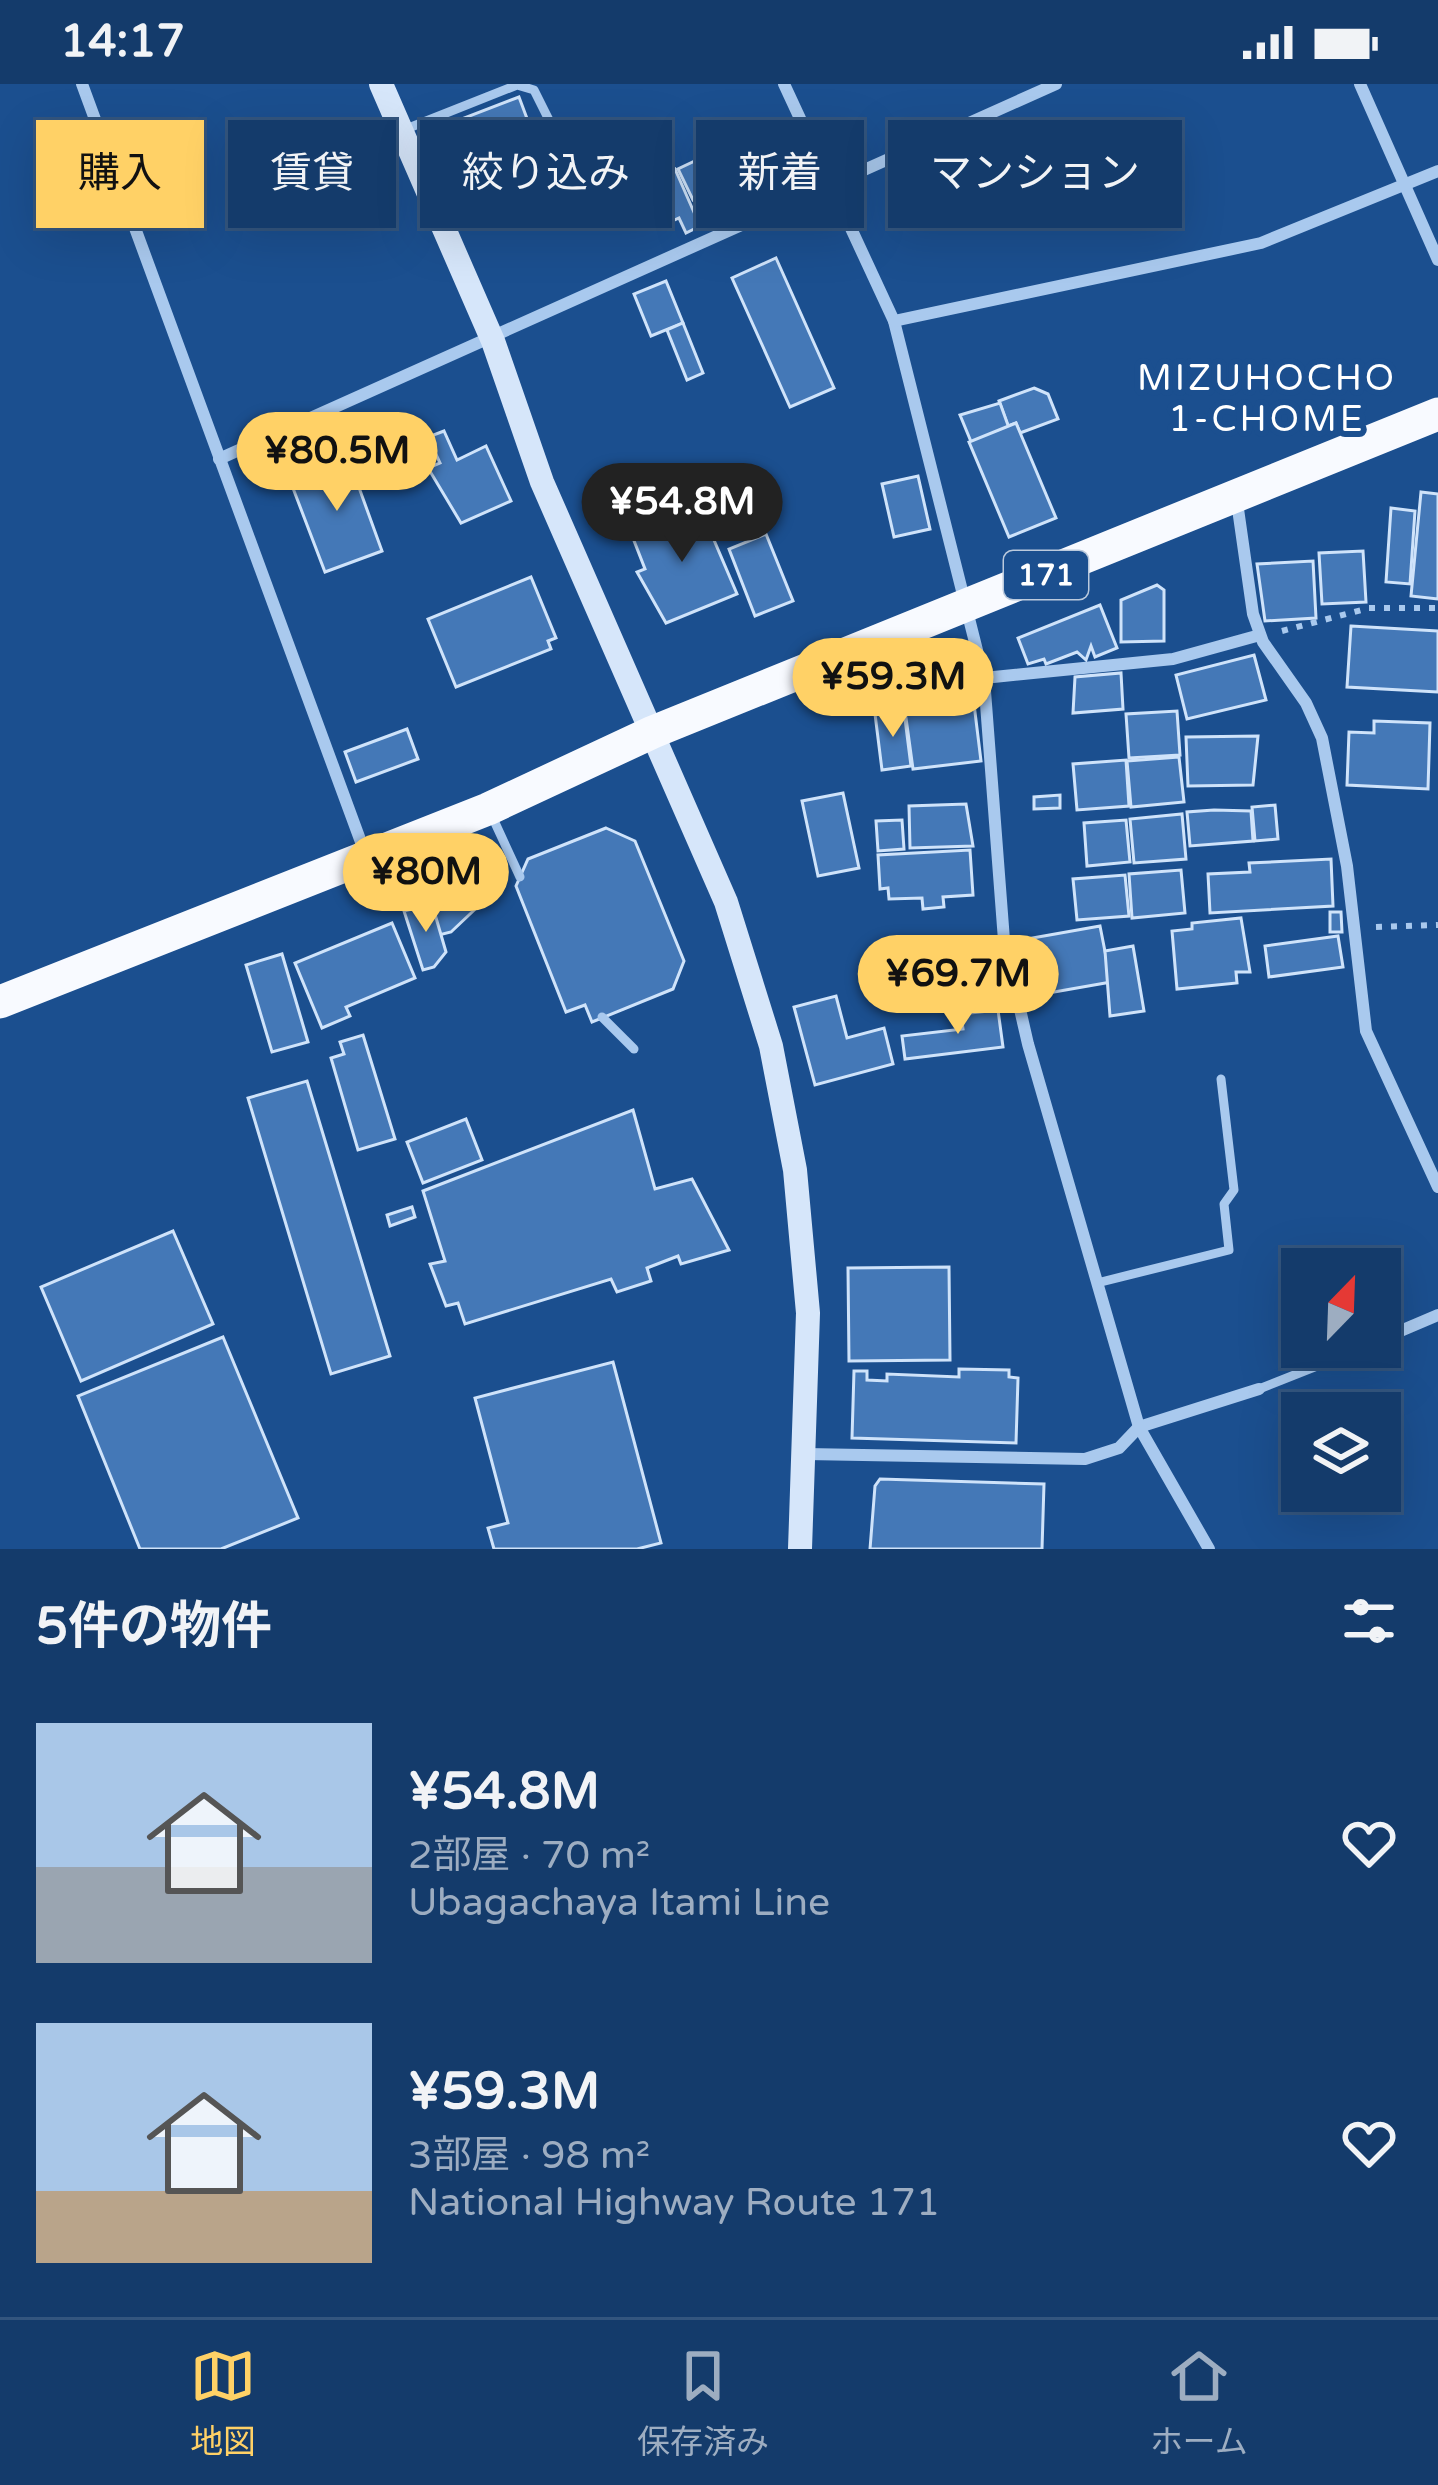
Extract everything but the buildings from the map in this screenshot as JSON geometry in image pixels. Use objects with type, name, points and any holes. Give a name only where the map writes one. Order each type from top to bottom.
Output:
[{"type":"highway","name":"171","points":[[0,1002],[365,853],[488,809],[653,732],[1438,414]]},
{"type":"main road","points":[[381,84],[420,175]]},
{"type":"main road","points":[[443,228],[493,340],[542,482],[726,902],[771,1046],[795,1170],[808,1312],[800,1549]]},
{"type":"street","points":[[82,84],[365,853]]},
{"type":"street","points":[[784,84],[801,120]]},
{"type":"street","points":[[864,171],[1056,84]]},
{"type":"street","points":[[1360,84],[1438,260]]},
{"type":"street","points":[[894,321],[1261,243],[1438,171]]},
{"type":"street","points":[[219,459],[740,228]]},
{"type":"street","points":[[851,228],[894,321],[969,607],[984,678],[1004,940],[1139,1426],[1209,1549]]},
{"type":"street","points":[[1236,497],[1260,635],[1306,703],[1322,738],[1347,866],[1366,1031],[1438,1187]]},
{"type":"street","points":[[984,678],[1173,659],[1260,635]]},
{"type":"street","points":[[1401,1331],[1438,1315]]},
{"type":"street","points":[[806,1454],[1085,1460],[1119,1448],[1139,1426],[1259,1390]]},
{"type":"lane","points":[[429,120],[517,85],[534,90],[549,120]]},
{"type":"lane","points":[[401,131],[420,123]]},
{"type":"lane","points":[[488,809],[520,877]]},
{"type":"lane","points":[[602,1017],[634,1049]]},
{"type":"lane","points":[[1097,1283],[1229,1250],[1224,1204],[1234,1190],[1221,1079]]},
{"type":"lane","points":[[1259,1390],[1313,1368]]},
{"type":"path","points":[[1260,635],[1369,608],[1438,608]]},
{"type":"path","points":[[1352,927],[1438,925]]},
{"type":"district","name":"MIZUHOCHO 1-CHOME","points":[[1267,398]]}]
